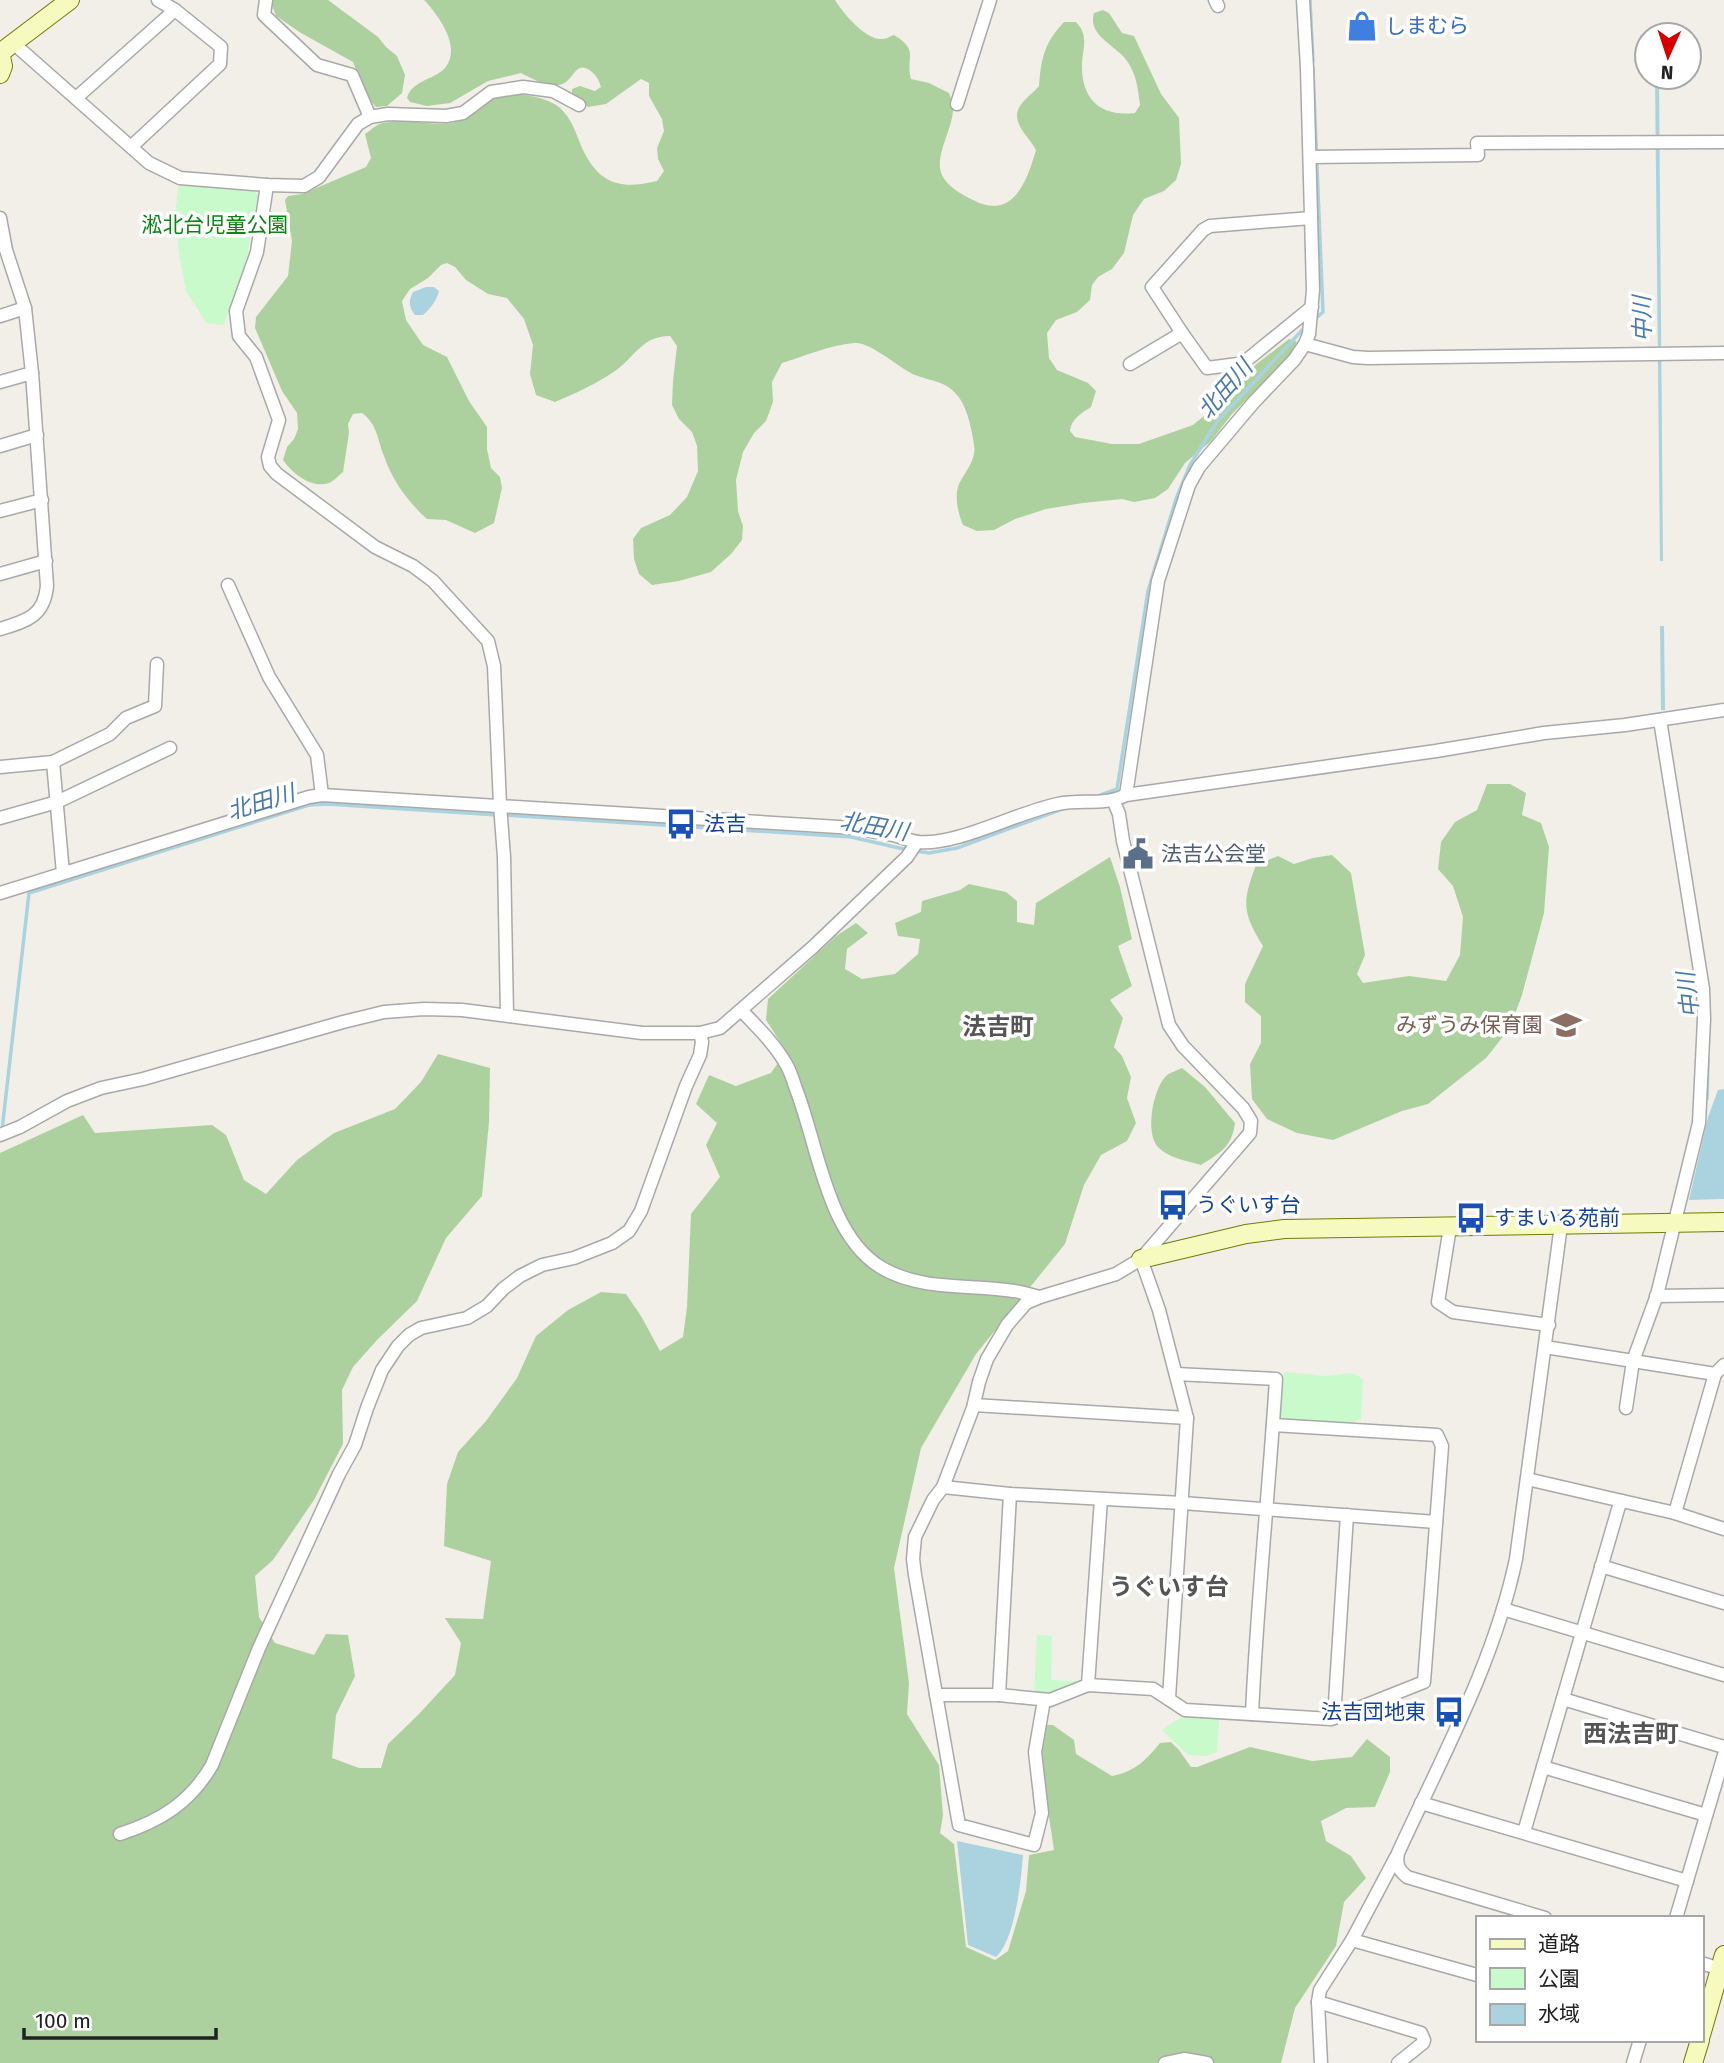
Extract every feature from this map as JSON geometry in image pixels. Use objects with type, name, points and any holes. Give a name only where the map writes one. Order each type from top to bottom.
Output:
[{"type":"street","points":[[4,49],[70,0]]},
{"type":"street","points":[[132,146],[220,64],[220,47],[175,10],[158,0]]},
{"type":"street","points":[[266,0],[264,15],[317,65],[352,75],[370,117]]},
{"type":"street","points":[[957,104],[990,0]]},
{"type":"street","points":[[1126,795],[1158,581],[1189,485],[1199,467],[1294,360],[1307,339],[1312,312],[1311,218],[1314,157],[1303,0]]},
{"type":"street","points":[[76,98],[175,10]]},
{"type":"street","points":[[0,74],[4,49]]},
{"type":"street","points":[[4,49],[76,98],[149,163],[180,178],[295,187],[312,183],[319,177],[358,124],[370,117],[388,114],[446,116],[463,113],[491,92],[523,87],[553,91],[579,105]]},
{"type":"street","points":[[1314,157],[1478,155],[1478,143],[1724,142]]},
{"type":"street","points":[[267,186],[257,253],[236,311],[239,336],[256,357],[279,419],[268,457],[270,466],[375,547],[414,566],[433,581],[488,641],[495,666],[504,857],[506,1015]]},
{"type":"street","points":[[0,218],[3,251],[25,308],[46,561],[46,594],[41,607],[25,621],[0,629]]},
{"type":"street","points":[[1311,218],[1210,226],[1203,230],[1152,286],[1207,368],[1238,364],[1248,359],[1312,312]]},
{"type":"street","points":[[0,316],[25,308]]},
{"type":"street","points":[[1130,364],[1182,333]]},
{"type":"street","points":[[1307,339],[1353,357],[1368,358],[1724,353]]},
{"type":"street","points":[[0,382],[32,373]]},
{"type":"street","points":[[0,446],[37,435]]},
{"type":"street","points":[[0,511],[42,500]]},
{"type":"street","points":[[0,574],[46,561]]},
{"type":"street","points":[[228,585],[269,677],[317,755],[322,795]]},
{"type":"street","points":[[0,767],[54,762],[110,734],[126,719],[155,706],[157,664]]},
{"type":"street","points":[[0,893],[322,795],[855,828],[917,842],[935,842],[958,837],[1036,808],[1064,802],[1114,802],[1126,795],[1545,733],[1724,710]]},
{"type":"street","points":[[1626,1408],[1633,1361],[1656,1296],[1676,1224],[1699,1123],[1704,1019],[1698,953],[1663,719]]},
{"type":"street","points":[[0,818],[57,802],[170,748]]},
{"type":"street","points":[[54,762],[63,873]]},
{"type":"street","points":[[1114,802],[1169,1025],[1183,1046],[1243,1108],[1251,1121],[1250,1133],[1141,1259]]},
{"type":"street","points":[[3,1134],[67,1101],[102,1088],[156,1076],[373,1015],[424,1009],[462,1010],[642,1033],[700,1033],[720,1028],[813,947],[907,857],[917,842]]},
{"type":"street","points":[[742,1010],[787,1065],[806,1114],[832,1205],[846,1234],[863,1254],[883,1269],[909,1279],[1014,1291],[1040,1297]]},
{"type":"street","points":[[120,1834],[143,1826],[169,1812],[197,1786],[212,1766],[259,1648],[355,1445],[382,1370],[398,1346],[421,1328],[467,1318],[487,1306],[520,1276],[542,1265],[574,1258],[612,1243],[629,1231],[641,1211],[686,1086],[700,1055],[700,1033]]},
{"type":"street","points":[[1044,1700],[1035,1752],[1042,1813],[1034,1845],[959,1825],[913,1559],[915,1537],[933,1500],[943,1487],[974,1405],[987,1359],[1026,1303],[1116,1274],[1141,1259],[1246,1234],[1284,1229],[1724,1222]]},
{"type":"street","points":[[1321,2063],[1318,2002],[1320,1990],[1352,1940],[1398,1853],[1494,1642],[1516,1559],[1562,1225]]},
{"type":"street","points":[[1450,1227],[1438,1302],[1453,1312],[1549,1325]]},
{"type":"street","points":[[1141,1259],[1159,1310],[1187,1418],[1169,1698]]},
{"type":"street","points":[[1656,1296],[1724,1295]]},
{"type":"street","points":[[1545,1347],[1633,1361],[1720,1370],[1675,1513]]},
{"type":"street","points":[[1176,1374],[1276,1379],[1252,1714]]},
{"type":"street","points":[[974,1405],[1187,1418]]},
{"type":"street","points":[[936,1695],[999,1695],[1050,1700],[1088,1685],[1153,1689],[1185,1710],[1331,1719],[1424,1682],[1442,1446],[1437,1435],[1273,1425]]},
{"type":"street","points":[[1527,1479],[1675,1513],[1724,1529]]},
{"type":"street","points":[[943,1487],[1010,1494],[1182,1503],[1436,1522]]},
{"type":"street","points":[[999,1695],[1010,1494]]},
{"type":"street","points":[[1088,1685],[1101,1499]]},
{"type":"street","points":[[1524,1832],[1581,1632],[1622,1501]]},
{"type":"street","points":[[1334,1718],[1347,1515]]},
{"type":"street","points":[[1601,1566],[1724,1602]]},
{"type":"street","points":[[1503,1609],[1724,1675]]},
{"type":"street","points":[[1563,1699],[1724,1747]]},
{"type":"street","points":[[1677,1916],[1724,1755]]},
{"type":"street","points":[[1543,1767],[1706,1815]]},
{"type":"street","points":[[1421,1803],[1687,1881]]},
{"type":"street","points":[[1398,1853],[1396,1863],[1407,1877],[1538,1916]]},
{"type":"street","points":[[1352,1940],[1476,1975]]},
{"type":"street","points":[[1703,1963],[1723,1964],[1703,2029]]},
{"type":"street","points":[[1318,2002],[1422,2033],[1423,2043],[1398,2063]]},
{"type":"street","points":[[1633,2063],[1639,2042]]},
{"type":"street","points":[[1693,2063],[1699,2042]]},
{"type":"street","points":[[1165,2063],[1184,2059],[1208,2063]]},
{"type":"green space","points":[[270,0],[328,0],[378,37],[397,56],[405,75],[402,93],[387,106],[376,107],[367,97],[353,62],[276,16]]},
{"type":"green space","points":[[424,0],[835,0],[849,19],[869,36],[883,39],[894,35],[907,45],[911,79],[929,83],[949,93],[953,109],[941,153],[940,170],[952,188],[987,205],[1008,202],[1023,185],[1028,174],[1036,150],[1020,127],[1017,115],[1023,102],[1039,86],[1045,52],[1052,37],[1064,22],[1076,22],[1082,30],[1083,77],[1089,96],[1095,104],[1123,114],[1135,113],[1140,105],[1130,66],[1095,28],[1094,13],[1103,10],[1109,13],[1122,33],[1134,36],[1161,94],[1179,118],[1181,164],[1176,180],[1164,191],[1144,199],[1133,215],[1124,253],[1112,269],[1098,277],[1092,285],[1090,300],[1077,312],[1056,320],[1047,333],[1049,358],[1057,370],[1088,383],[1096,391],[1091,407],[1075,420],[1070,431],[1075,437],[1112,444],[1139,444],[1193,425],[1254,366],[1289,339],[1296,341],[1297,345],[1284,362],[1232,414],[1211,441],[1185,463],[1168,489],[1155,498],[1134,502],[1122,499],[1046,509],[1015,519],[994,530],[977,531],[963,525],[957,504],[959,484],[972,460],[974,450],[966,412],[953,390],[908,372],[876,350],[861,344],[836,346],[782,363],[772,382],[773,402],[766,421],[754,433],[743,452],[736,480],[738,511],[743,526],[742,540],[711,572],[652,585],[639,574],[634,559],[633,539],[641,528],[670,515],[687,497],[698,471],[697,446],[692,432],[679,419],[672,405],[677,346],[670,336],[653,339],[608,376],[555,402],[536,395],[530,374],[533,345],[524,319],[507,298],[488,294],[466,280],[455,267],[447,263],[410,289],[402,301],[406,320],[423,345],[447,357],[469,401],[487,427],[487,449],[491,468],[500,477],[502,488],[494,523],[475,533],[446,520],[427,519],[396,482],[374,427],[362,413],[353,414],[348,424],[343,472],[329,483],[309,482],[291,470],[283,460],[298,429],[297,413],[282,391],[255,328],[256,317],[288,276],[292,241],[285,200],[288,196],[302,194],[366,167],[371,158],[365,134],[378,125],[400,121],[452,123],[464,118],[496,95],[503,94],[535,97],[558,106],[570,121],[592,165],[607,179],[634,185],[657,181],[664,171],[658,159],[657,148],[664,131],[662,119],[649,96],[649,83],[641,79],[606,104],[588,107],[572,96],[572,89],[580,86],[595,91],[601,87],[593,73],[582,68],[564,84],[543,83],[521,73],[488,81],[450,103],[427,106],[410,102],[407,98],[414,87],[445,68],[450,60],[450,41],[442,23]]},
{"type":"green space","name":"淞北台児童公園","points":[[179,182],[254,191],[258,195],[247,257],[224,325],[206,323],[186,291],[175,214]]},
{"type":"green space","points":[[1487,784],[1510,784],[1526,793],[1522,815],[1541,823],[1549,847],[1544,913],[1522,995],[1510,1028],[1486,1058],[1428,1104],[1402,1111],[1333,1140],[1297,1133],[1267,1119],[1252,1099],[1250,1064],[1261,1043],[1261,1016],[1245,1002],[1245,984],[1263,946],[1251,924],[1246,907],[1248,888],[1256,865],[1278,856],[1294,864],[1332,855],[1351,873],[1365,955],[1357,974],[1363,983],[1409,976],[1446,981],[1460,955],[1463,917],[1453,886],[1438,869],[1441,842],[1455,822],[1477,810]]},
{"type":"green space","points":[[1110,857],[1132,939],[1118,946],[1132,986],[1110,1000],[1123,1018],[1114,1047],[1122,1056],[1131,1077],[1127,1098],[1136,1123],[1127,1141],[1101,1155],[1084,1185],[1065,1244],[976,1354],[921,1448],[894,1568],[909,1683],[907,1714],[939,1765],[943,1815],[940,1833],[954,1844],[966,1947],[995,1960],[1008,1951],[1026,1891],[1029,1855],[1054,1850],[1039,1750],[1045,1725],[1053,1725],[1074,1740],[1076,1754],[1112,1776],[1139,1764],[1160,1743],[1171,1742],[1191,1767],[1250,1747],[1312,1761],[1352,1757],[1367,1739],[1390,1757],[1390,1772],[1375,1807],[1346,1808],[1321,1821],[1326,1841],[1351,1856],[1366,1878],[1344,1902],[1336,1946],[1295,2008],[1281,2063],[0,2063],[0,1153],[83,1115],[95,1133],[212,1125],[226,1135],[244,1180],[266,1194],[297,1160],[334,1133],[395,1109],[421,1082],[438,1054],[490,1068],[489,1122],[482,1196],[446,1238],[417,1301],[353,1367],[342,1390],[343,1444],[314,1500],[273,1560],[255,1576],[259,1617],[275,1643],[314,1655],[326,1634],[348,1635],[355,1676],[336,1715],[332,1758],[359,1768],[381,1768],[388,1744],[455,1675],[461,1643],[445,1618],[483,1619],[491,1561],[444,1546],[447,1484],[458,1452],[486,1421],[517,1378],[536,1336],[568,1310],[601,1292],[626,1294],[660,1351],[683,1337],[691,1214],[720,1177],[706,1145],[717,1123],[696,1104],[709,1075],[736,1086],[771,1073],[786,1051],[766,1020],[768,999],[836,936],[856,923],[868,933],[847,949],[845,969],[862,979],[895,974],[918,954],[920,939],[898,936],[895,923],[921,912],[922,901],[960,890],[969,884],[1006,892],[1017,901],[1017,922],[1034,925],[1036,903]]},
{"type":"green space","points":[[1182,1068],[1205,1087],[1235,1123],[1228,1144],[1201,1165],[1178,1159],[1163,1151],[1154,1142],[1152,1133],[1154,1100],[1162,1081],[1167,1075]]},
{"type":"green space","points":[[1285,1372],[1325,1376],[1353,1373],[1363,1379],[1361,1419],[1349,1423],[1284,1420],[1279,1417],[1280,1379]]},
{"type":"green space","points":[[1037,1635],[1052,1636],[1051,1680],[1084,1682],[1050,1698],[1034,1696]]},
{"type":"green space","points":[[1183,1716],[1219,1719],[1217,1752],[1206,1756],[1188,1755],[1162,1730]]},
{"type":"water","points":[[1655,91],[1659,91],[1663,561],[1660,561]]},
{"type":"water","points":[[434,287],[439,291],[438,294],[423,315],[415,315],[411,309],[411,296],[413,292]]},
{"type":"water","points":[[1660,626],[1664,626],[1665,710],[1661,710]]},
{"type":"water","points":[[1724,1089],[1724,1199],[1689,1200],[1708,1117],[1718,1090]]},
{"type":"water","points":[[957,1841],[1023,1855],[1019,1894],[1012,1924],[1003,1949],[996,1957],[968,1945]]},
{"type":"waterway","name":"北田川","points":[[1310,0],[1313,61]]},
{"type":"waterway","name":"北田川","points":[[1313,68],[1323,312],[1315,319]]},
{"type":"waterway","name":"北田川","points":[[1098,796],[1117,789],[1148,591],[1176,499],[1190,465],[1216,423],[1306,326]]},
{"type":"waterway","name":"北田川","points":[[2,1130],[29,893],[309,805],[497,815]]},
{"type":"waterway","name":"北田川","points":[[916,851],[929,853],[957,848],[1065,808]]},
{"type":"waterway","name":"北田川","points":[[505,815],[851,837],[908,850]]},
{"type":"waterway","name":"中川","points":[[1707,1099],[1708,1059]]},
{"type":"place","name":"しまむら","points":[[1362,26]]},
{"type":"place","name":"法吉","points":[[681,824]]},
{"type":"place","name":"法吉公会堂","points":[[1138,854]]},
{"type":"place","name":"みずうみ保育園","points":[[1566,1025]]},
{"type":"place","name":"うぐいす台","points":[[1173,1205]]},
{"type":"place","name":"すまいる苑前","points":[[1471,1218]]},
{"type":"place","name":"法吉団地東","points":[[1449,1712]]},
{"type":"district","name":"法吉町","points":[[998,1027]]},
{"type":"district","name":"うぐいす台","points":[[1169,1587]]},
{"type":"district","name":"西法吉町","points":[[1631,1734]]}]
